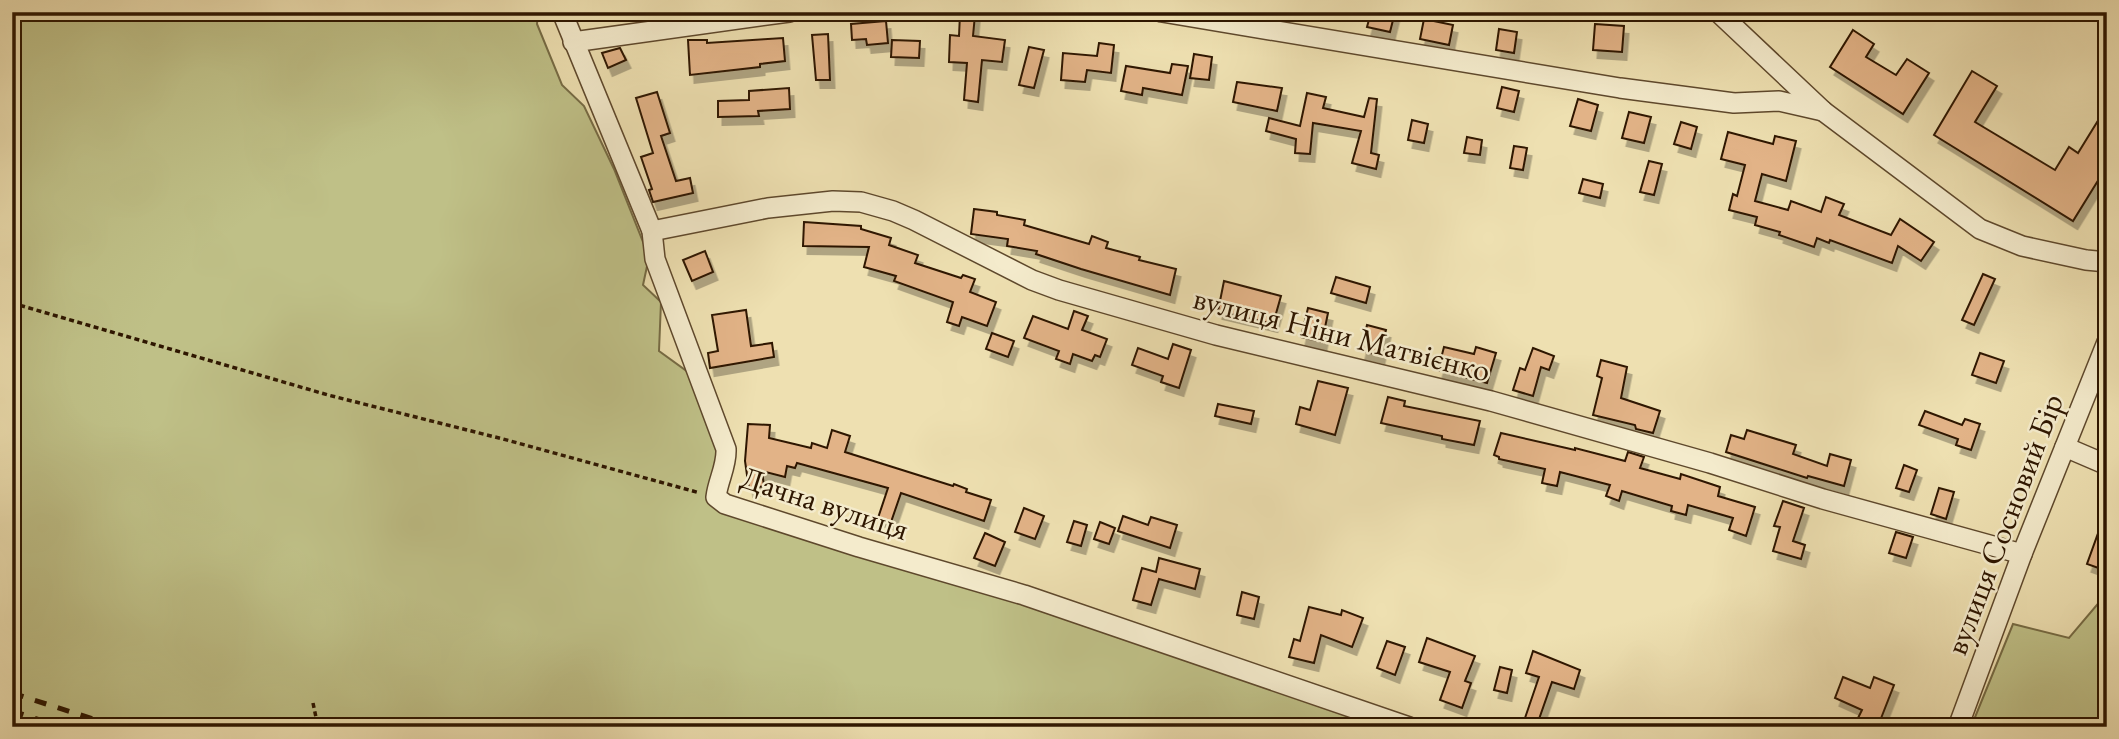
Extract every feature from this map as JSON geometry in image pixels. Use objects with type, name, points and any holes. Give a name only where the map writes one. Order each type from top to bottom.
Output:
[{"type":"street","name":"Дачна вулиця","points":[[562,12],[652,230],[655,260],[726,449],[727,463],[718,482],[716,497],[725,504],[846,543],[1024,595],[1409,727]]},
{"type":"street","points":[[573,42],[788,12]]},
{"type":"street","points":[[1162,12],[1620,88],[1734,103],[1779,102],[1823,111]]},
{"type":"street","points":[[1718,12],[1823,111],[1980,229],[2022,246],[2107,262]]},
{"type":"street","name":"вулиця Ніни Матвієнко","points":[[652,230],[768,208],[832,201],[861,202],[914,220],[1032,280],[1059,290],[1216,335],[1491,401],[1710,463],[1823,499],[2022,554]]},
{"type":"street","name":"вулиця Сосновий Бір","points":[[1958,727],[2022,554],[2107,342]]},
{"type":"street","points":[[2065,447],[2107,465]]},
{"type":"path","points":[[12,303],[328,395],[716,497]]},
{"type":"path","points":[[313,704],[318,727]]},
{"type":"green space","points":[[12,12],[538,12],[537,24],[562,85],[584,106],[614,169],[649,257],[643,285],[661,302],[659,351],[692,375],[721,457],[708,489],[1174,652],[1403,727],[12,727]]},
{"type":"green space","points":[[2107,593],[2107,727],[1971,727],[2013,624],[2069,638]]},
{"type":"building","points":[[1371,12],[1395,12],[1390,32],[1367,27]]},
{"type":"building","points":[[960,14],[975,15],[973,36],[1005,40],[1002,62],[982,60],[978,102],[964,100],[967,63],[949,62],[950,35],[959,36]]},
{"type":"building","points":[[1424,19],[1453,25],[1449,45],[1420,39]]},
{"type":"building","points":[[886,21],[888,43],[867,45],[866,39],[852,40],[851,24]]},
{"type":"building","points":[[1595,24],[1624,26],[1622,52],[1593,50]]},
{"type":"building","points":[[1499,29],[1517,32],[1514,53],[1496,50]]},
{"type":"building","points":[[1853,30],[1874,44],[1866,57],[1896,75],[1907,59],[1929,73],[1903,114],[1830,67]]},
{"type":"building","points":[[828,34],[830,80],[816,80],[812,35]]},
{"type":"building","points":[[783,38],[785,61],[760,64],[760,67],[690,75],[688,40],[707,40],[707,43]]},
{"type":"building","points":[[892,40],[920,41],[919,58],[891,57]]},
{"type":"building","points":[[1099,43],[1114,45],[1111,73],[1087,70],[1085,82],[1061,80],[1063,53],[1097,56]]},
{"type":"building","points":[[1029,47],[1044,50],[1034,88],[1019,85]]},
{"type":"building","points":[[620,48],[626,60],[608,68],[602,53]]},
{"type":"building","points":[[1194,54],[1212,57],[1209,80],[1190,78]]},
{"type":"building","points":[[1172,64],[1188,66],[1182,95],[1143,88],[1142,95],[1121,91],[1126,66],[1170,73]]},
{"type":"building","points":[[1972,71],[1997,86],[1975,122],[2055,170],[2069,147],[2078,153],[2107,106],[2107,166],[2073,221],[1934,135]]},
{"type":"building","points":[[1237,82],[1282,88],[1277,111],[1233,102]]},
{"type":"building","points":[[1502,87],[1519,91],[1514,112],[1497,108]]},
{"type":"building","points":[[789,88],[790,109],[758,111],[759,116],[718,117],[718,101],[749,100],[749,91]]},
{"type":"building","points":[[657,92],[670,133],[661,136],[676,181],[690,178],[693,193],[653,202],[649,190],[652,189],[641,157],[653,153],[636,98]]},
{"type":"building","points":[[1307,93],[1326,97],[1323,108],[1364,117],[1369,98],[1377,99],[1371,153],[1379,155],[1376,169],[1352,163],[1361,131],[1313,123],[1310,154],[1295,153],[1296,139],[1266,131],[1269,118],[1300,126]]},
{"type":"building","points":[[1578,99],[1598,105],[1591,131],[1570,126]]},
{"type":"building","points":[[1629,112],[1651,117],[1644,143],[1622,138]]},
{"type":"building","points":[[1412,120],[1428,124],[1424,143],[1408,140]]},
{"type":"building","points":[[1681,122],[1697,127],[1691,149],[1674,144]]},
{"type":"building","points":[[1728,132],[1773,144],[1775,136],[1796,141],[1786,181],[1762,174],[1755,201],[1788,210],[1791,201],[1821,212],[1826,197],[1844,204],[1839,215],[1891,235],[1900,219],[1934,242],[1921,261],[1898,246],[1892,263],[1830,240],[1829,243],[1817,238],[1814,247],[1779,235],[1780,232],[1755,225],[1757,217],[1729,210],[1733,194],[1737,196],[1745,165],[1721,159]]},
{"type":"building","points":[[1467,137],[1482,140],[1480,155],[1464,153]]},
{"type":"building","points":[[1514,146],[1527,148],[1523,170],[1510,168]]},
{"type":"building","points":[[1649,161],[1662,164],[1654,195],[1640,192]]},
{"type":"building","points":[[1583,179],[1603,184],[1600,198],[1579,193]]},
{"type":"building","points":[[974,209],[1025,220],[1024,225],[1089,244],[1092,236],[1108,242],[1106,248],[1176,269],[1170,295],[1081,269],[1036,254],[1037,251],[1007,246],[1008,239],[971,234]]},
{"type":"building","points":[[804,222],[861,226],[861,229],[891,238],[889,245],[918,255],[915,263],[961,278],[963,275],[975,279],[970,292],[996,302],[987,326],[962,317],[959,326],[947,322],[953,302],[894,281],[896,276],[864,267],[869,247],[803,246]]},
{"type":"building","points":[[705,251],[713,272],[692,281],[683,260]]},
{"type":"building","points":[[1983,274],[1995,279],[1974,325],[1962,320]]},
{"type":"building","points":[[1336,277],[1370,287],[1366,303],[1331,293]]},
{"type":"building","points":[[1224,281],[1281,296],[1273,324],[1218,311]]},
{"type":"building","points":[[1308,308],[1328,313],[1322,342],[1301,337]]},
{"type":"building","points":[[746,310],[751,346],[772,343],[774,357],[710,368],[708,353],[718,351],[712,315]]},
{"type":"building","points":[[1074,311],[1088,316],[1082,330],[1107,339],[1100,357],[1095,355],[1092,361],[1073,354],[1070,364],[1056,359],[1059,351],[1024,338],[1033,316],[1068,329]]},
{"type":"building","points":[[1367,325],[1386,330],[1380,355],[1361,351]]},
{"type":"building","points":[[992,333],[1014,341],[1008,357],[986,349]]},
{"type":"building","points":[[1173,344],[1191,350],[1179,388],[1161,382],[1163,376],[1132,365],[1138,348],[1168,359]]},
{"type":"building","points":[[1444,347],[1474,354],[1476,347],[1496,353],[1487,383],[1438,370]]},
{"type":"building","points":[[1533,348],[1554,356],[1549,370],[1541,367],[1533,396],[1513,390],[1520,368],[1525,370]]},
{"type":"building","points":[[1980,353],[2004,361],[1996,383],[1972,375]]},
{"type":"building","points":[[1601,360],[1627,367],[1621,398],[1660,411],[1653,433],[1636,429],[1635,425],[1593,415],[1602,378],[1597,376]]},
{"type":"building","points":[[1318,381],[1348,388],[1335,435],[1296,424],[1300,407],[1310,410]]},
{"type":"building","points":[[1388,397],[1405,401],[1404,406],[1480,421],[1474,445],[1381,423]]},
{"type":"building","points":[[1218,404],[1254,411],[1251,424],[1215,416]]},
{"type":"building","points":[[1925,411],[1962,425],[1965,419],[1980,424],[1971,450],[1956,445],[1958,439],[1919,425]]},
{"type":"building","points":[[748,424],[770,425],[769,438],[811,448],[812,443],[827,448],[832,430],[850,436],[845,452],[953,486],[954,484],[967,489],[966,492],[991,500],[984,521],[901,493],[891,522],[878,518],[888,488],[797,463],[795,468],[787,466],[785,477],[762,471],[764,486],[749,489],[745,461]]},
{"type":"building","points":[[1747,430],[1796,445],[1793,454],[1827,466],[1830,454],[1851,460],[1844,486],[1808,476],[1807,478],[1726,452],[1731,435],[1744,439]]},
{"type":"building","points":[[1501,433],[1625,461],[1628,452],[1644,457],[1640,468],[1680,479],[1681,474],[1720,487],[1718,496],[1755,507],[1746,536],[1729,530],[1733,518],[1688,505],[1686,515],[1671,511],[1672,506],[1622,491],[1619,501],[1606,496],[1610,485],[1560,472],[1557,486],[1542,483],[1545,469],[1499,459],[1494,455]]},
{"type":"building","points":[[1904,465],[1917,470],[1909,492],[1896,488]]},
{"type":"building","points":[[1939,488],[1954,492],[1946,519],[1931,514]]},
{"type":"building","points":[[1783,501],[1804,508],[1793,541],[1805,545],[1801,559],[1773,551],[1780,527],[1774,526]]},
{"type":"building","points":[[1024,508],[1044,516],[1035,539],[1015,532]]},
{"type":"building","points":[[2105,514],[2107,515],[2107,571],[2087,564]]},
{"type":"building","points":[[1123,516],[1148,525],[1151,517],[1177,525],[1170,548],[1118,531]]},
{"type":"building","points":[[1074,521],[1087,525],[1081,546],[1067,542]]},
{"type":"building","points":[[1100,522],[1115,528],[1109,544],[1094,539]]},
{"type":"building","points":[[1896,532],[1913,537],[1906,558],[1889,553]]},
{"type":"building","points":[[985,533],[1005,542],[995,566],[974,558]]},
{"type":"building","points":[[1159,558],[1200,569],[1195,589],[1159,579],[1151,605],[1133,600],[1142,568],[1156,572]]},
{"type":"building","points":[[1242,592],[1259,597],[1254,619],[1237,615]]},
{"type":"building","points":[[1309,607],[1341,615],[1342,610],[1363,618],[1352,647],[1321,635],[1314,663],[1289,657],[1294,639],[1300,641]]},
{"type":"building","points":[[1427,638],[1475,656],[1465,681],[1471,683],[1462,708],[1440,700],[1450,672],[1419,662]]},
{"type":"building","points":[[1387,641],[1405,647],[1395,675],[1377,668]]},
{"type":"building","points":[[1533,651],[1580,670],[1574,689],[1552,682],[1538,722],[1525,718],[1539,677],[1526,673]]},
{"type":"building","points":[[1500,667],[1512,670],[1507,693],[1494,690]]},
{"type":"building","points":[[1843,677],[1870,688],[1874,677],[1894,685],[1878,726],[1858,718],[1862,710],[1835,698]]},
{"type":"railway","points":[[12,693],[118,727]]},
{"type":"railway","points":[[12,711],[62,727]]}]
